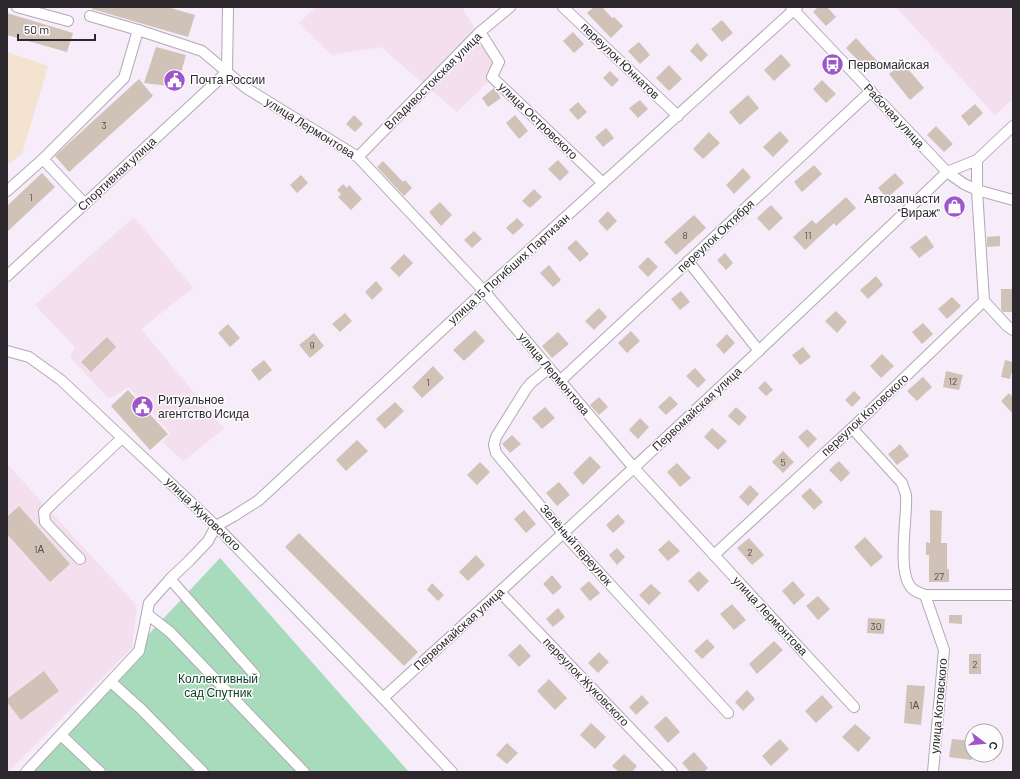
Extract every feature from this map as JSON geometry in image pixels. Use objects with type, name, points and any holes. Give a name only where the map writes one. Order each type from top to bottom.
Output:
[{"type":"street","points":[[17,7],[68,22]]},
{"type":"street","points":[[227,72],[228,7]]},
{"type":"street","name":"Владивостокская улица","points":[[358,158],[480,32],[510,7]]},
{"type":"street","name":"переулок Юннатов","points":[[563,7],[678,116]]},
{"type":"street","name":"улица 15 Погибших Партизан","points":[[216,526],[259,500],[484,291],[678,116],[794,8]]},
{"type":"street","name":"Рабочая улица","points":[[794,8],[947,172],[964,184],[977,190],[1013,200]]},
{"type":"street","name":"улица Лермонтова","points":[[90,16],[202,51],[246,88],[358,158],[484,291],[634,468],[854,707]]},
{"type":"street","points":[[7,192],[43,159],[124,78],[138,30]]},
{"type":"street","name":"улица Островского","points":[[480,32],[499,62],[492,77],[603,183]]},
{"type":"street","name":"Спортивная улица","points":[[7,276],[227,72]]},
{"type":"street","name":"переулок Октября","points":[[560,381],[871,91]]},
{"type":"street","name":"Первомайская улица","points":[[383,698],[634,468],[947,172],[977,160],[1013,126]]},
{"type":"street","points":[[43,159],[85,204]]},
{"type":"street","points":[[977,160],[977,190],[984,301],[1007,326],[1013,330]]},
{"type":"street","points":[[688,261],[759,351]]},
{"type":"street","name":"переулок Котовского","points":[[714,555],[852,428],[984,301]]},
{"type":"street","name":"улица Жуковского","points":[[7,351],[29,357],[61,380],[216,526],[383,698],[452,772]]},
{"type":"street","name":"Зелёный переулок","points":[[549,368],[526,389],[496,437],[494,444],[496,452],[563,533],[728,713]]},
{"type":"street","points":[[852,428],[902,483],[906,493],[903,543],[904,568],[908,583],[913,590],[925,595],[1013,595]]},
{"type":"street","points":[[80,559],[45,522],[44,512],[122,438]]},
{"type":"street","points":[[26,772],[139,651],[149,603],[170,579],[208,541],[216,526]]},
{"type":"street","points":[[170,579],[255,675]]},
{"type":"street","name":"переулок Жуковского","points":[[500,592],[672,772]]},
{"type":"street","name":"улица Котовского","points":[[925,595],[944,650],[933,772]]},
{"type":"street","points":[[147,614],[170,632],[304,772]]},
{"type":"street","points":[[111,682],[203,772]]},
{"type":"street","points":[[60,735],[100,772]]},
{"type":"shaded area","points":[[316,7],[464,7],[464,11],[495,60],[491,79],[457,112],[381,47],[332,55],[299,23]]},
{"type":"shaded area","points":[[896,7],[1013,7],[1013,99],[995,115]]},
{"type":"shaded area","points":[[7,52],[48,66],[22,154],[7,165]]},
{"type":"shaded area","points":[[134,217],[193,288],[141,329],[224,429],[183,461],[162,442],[171,433],[129,387],[109,399],[70,357],[75,347],[35,305]]},
{"type":"shaded area","points":[[7,464],[137,606],[132,648],[8,772]]},
{"type":"green space","name":"Коллективный сад Спутник","points":[[220,558],[409,772],[20,772]]},
{"type":"building","points":[[92,7],[167,7],[195,15],[188,37],[92,9]]},
{"type":"building","points":[[594,7],[602,7],[612,18],[614,17],[623,26],[611,38],[587,13]]},
{"type":"building","points":[[818,7],[827,7],[836,17],[826,26],[813,12]]},
{"type":"building","points":[[7,13],[73,33],[67,52],[7,35]]},
{"type":"building","points":[[722,20],[733,33],[722,42],[711,29]]},
{"type":"building","points":[[573,32],[584,44],[574,53],[563,41]]},
{"type":"building","points":[[856,38],[878,62],[868,71],[846,48]]},
{"type":"building","points":[[639,42],[650,55],[640,64],[628,51]]},
{"type":"building","points":[[697,43],[708,55],[701,62],[690,51]]},
{"type":"building","points":[[156,47],[186,55],[177,87],[144,83]]},
{"type":"building","points":[[781,54],[791,65],[774,81],[764,70]]},
{"type":"building","points":[[903,63],[924,88],[910,100],[889,74]]},
{"type":"building","points":[[669,65],[682,79],[669,91],[656,78]]},
{"type":"building","points":[[610,71],[619,80],[612,87],[603,78]]},
{"type":"building","points":[[139,79],[153,96],[69,172],[55,156]]},
{"type":"building","points":[[822,80],[836,94],[826,103],[813,89]]},
{"type":"building","points":[[494,88],[501,98],[488,107],[482,98]]},
{"type":"building","points":[[748,95],[759,108],[740,125],[729,112]]},
{"type":"building","points":[[640,100],[648,109],[638,118],[629,108]]},
{"type":"building","points":[[578,102],[587,112],[578,120],[569,110]]},
{"type":"building","points":[[975,104],[983,113],[969,126],[961,116]]},
{"type":"building","points":[[354,115],[363,124],[355,132],[346,124]]},
{"type":"building","points":[[515,115],[528,131],[519,139],[506,123]]},
{"type":"building","points":[[936,126],[953,144],[944,152],[927,135]]},
{"type":"building","points":[[606,128],[614,138],[603,147],[595,137]]},
{"type":"building","points":[[780,131],[789,141],[773,157],[763,147]]},
{"type":"building","points":[[709,132],[720,143],[703,159],[693,149]]},
{"type":"building","points":[[558,160],[569,172],[560,181],[548,169]]},
{"type":"building","points":[[383,161],[403,182],[405,180],[412,188],[404,196],[377,167]]},
{"type":"building","points":[[814,165],[822,174],[802,192],[794,182]]},
{"type":"building","points":[[743,168],[751,177],[734,194],[726,185]]},
{"type":"building","points":[[42,173],[55,187],[7,232],[7,206]]},
{"type":"building","points":[[895,173],[904,183],[887,198],[878,188]]},
{"type":"building","points":[[301,175],[308,183],[297,193],[290,185]]},
{"type":"building","points":[[343,184],[347,188],[349,185],[362,199],[351,210],[338,197],[341,194],[337,190]]},
{"type":"building","points":[[534,189],[542,197],[530,208],[522,201]]},
{"type":"building","points":[[955,196],[961,202],[959,219],[947,210]]},
{"type":"building","points":[[846,197],[856,208],[836,226],[834,223],[805,250],[793,237],[812,220],[816,224]]},
{"type":"building","points":[[440,202],[452,215],[441,226],[429,212]]},
{"type":"building","points":[[771,205],[783,218],[769,231],[757,218]]},
{"type":"building","points":[[608,211],[617,221],[607,231],[598,221]]},
{"type":"building","points":[[694,215],[706,228],[676,255],[664,242]]},
{"type":"building","points":[[517,218],[524,225],[513,235],[506,228]]},
{"type":"building","points":[[474,231],[482,239],[472,248],[464,240]]},
{"type":"building","points":[[926,235],[934,247],[919,258],[910,247]]},
{"type":"building","points":[[1000,236],[1000,246],[987,247],[987,237]]},
{"type":"building","points":[[576,240],[589,254],[580,262],[567,248]]},
{"type":"building","points":[[725,253],[733,263],[726,270],[717,260]]},
{"type":"building","points":[[404,254],[413,263],[399,277],[390,268]]},
{"type":"building","points":[[648,257],[658,267],[648,277],[638,267]]},
{"type":"building","points":[[549,265],[561,280],[553,287],[540,273]]},
{"type":"building","points":[[876,276],[883,285],[868,299],[860,290]]},
{"type":"building","points":[[376,281],[383,289],[372,300],[365,292]]},
{"type":"building","points":[[1001,289],[1013,289],[1013,312],[1003,312],[1001,309]]},
{"type":"building","points":[[681,291],[690,302],[680,310],[671,299]]},
{"type":"building","points":[[952,297],[961,306],[947,319],[938,309]]},
{"type":"building","points":[[599,308],[607,317],[594,330],[585,321]]},
{"type":"building","points":[[836,311],[847,322],[837,333],[825,321]]},
{"type":"building","points":[[345,313],[352,321],[340,332],[332,324]]},
{"type":"building","points":[[923,323],[933,334],[922,344],[912,332]]},
{"type":"building","points":[[228,324],[240,338],[230,347],[218,333]]},
{"type":"building","points":[[475,330],[485,341],[464,361],[453,350]]},
{"type":"building","points":[[631,331],[640,341],[627,353],[618,343]]},
{"type":"building","points":[[558,332],[569,344],[552,358],[542,346]]},
{"type":"building","points":[[314,333],[324,346],[310,358],[299,345]]},
{"type":"building","points":[[727,334],[735,343],[724,354],[716,345]]},
{"type":"building","points":[[107,337],[116,347],[91,372],[81,362]]},
{"type":"building","points":[[803,347],[811,357],[800,365],[792,355]]},
{"type":"building","points":[[882,354],[894,366],[881,378],[870,366]]},
{"type":"building","points":[[264,360],[272,370],[259,381],[251,370]]},
{"type":"building","points":[[1005,360],[1013,362],[1010,379],[1001,377]]},
{"type":"building","points":[[433,366],[444,378],[422,398],[412,387]]},
{"type":"building","points":[[695,368],[706,380],[698,388],[686,376]]},
{"type":"building","points":[[946,371],[963,375],[959,390],[943,387]]},
{"type":"building","points":[[923,377],[932,387],[917,401],[907,391]]},
{"type":"building","points":[[765,381],[773,390],[766,396],[758,388]]},
{"type":"building","points":[[128,390],[168,434],[150,450],[111,406]]},
{"type":"building","points":[[854,391],[861,398],[852,407],[845,400]]},
{"type":"building","points":[[1009,393],[1013,397],[1013,414],[1001,401]]},
{"type":"building","points":[[670,396],[678,404],[666,415],[658,407]]},
{"type":"building","points":[[599,397],[608,407],[599,415],[590,405]]},
{"type":"building","points":[[395,402],[404,411],[385,429],[376,419]]},
{"type":"building","points":[[545,407],[555,418],[542,429],[532,418]]},
{"type":"building","points":[[736,407],[747,417],[739,426],[728,416]]},
{"type":"building","points":[[640,418],[649,427],[638,439],[629,430]]},
{"type":"building","points":[[712,428],[727,441],[718,450],[704,437]]},
{"type":"building","points":[[807,429],[817,439],[808,448],[798,437]]},
{"type":"building","points":[[512,435],[521,444],[510,453],[502,444]]},
{"type":"building","points":[[357,440],[368,451],[346,471],[336,460]]},
{"type":"building","points":[[900,444],[909,456],[897,465],[888,454]]},
{"type":"building","points":[[783,451],[794,462],[783,473],[772,462]]},
{"type":"building","points":[[590,456],[601,467],[583,485],[573,473]]},
{"type":"building","points":[[839,461],[850,473],[841,482],[829,470]]},
{"type":"building","points":[[480,462],[490,472],[477,485],[467,475]]},
{"type":"building","points":[[677,463],[691,478],[680,487],[667,472]]},
{"type":"building","points":[[559,482],[570,495],[557,506],[546,493]]},
{"type":"building","points":[[750,485],[759,494],[748,506],[739,497]]},
{"type":"building","points":[[810,488],[823,502],[814,510],[801,496]]},
{"type":"building","points":[[19,506],[70,564],[50,582],[7,534],[7,517]]},
{"type":"building","points":[[524,510],[536,524],[526,533],[514,519]]},
{"type":"building","points":[[930,510],[942,511],[941,543],[947,543],[947,569],[949,569],[949,582],[929,582],[929,555],[926,555],[926,542],[930,543]]},
{"type":"building","points":[[618,514],[625,522],[613,533],[606,525]]},
{"type":"building","points":[[299,533],[418,652],[404,666],[285,547]]},
{"type":"building","points":[[865,537],[883,557],[871,567],[854,547]]},
{"type":"building","points":[[749,538],[764,555],[752,565],[737,548]]},
{"type":"building","points":[[669,540],[680,551],[668,561],[658,550]]},
{"type":"building","points":[[617,548],[625,557],[617,565],[609,555]]},
{"type":"building","points":[[476,555],[485,565],[468,581],[459,572]]},
{"type":"building","points":[[699,571],[709,581],[698,592],[688,581]]},
{"type":"building","points":[[552,575],[562,587],[553,595],[543,584]]},
{"type":"building","points":[[589,581],[600,593],[590,601],[580,589]]},
{"type":"building","points":[[793,581],[805,595],[794,605],[782,591]]},
{"type":"building","points":[[432,583],[444,595],[438,601],[427,590]]},
{"type":"building","points":[[651,584],[661,593],[649,605],[639,595]]},
{"type":"building","points":[[818,596],[830,609],[818,620],[806,606]]},
{"type":"building","points":[[732,604],[746,620],[734,630],[720,614]]},
{"type":"building","points":[[558,608],[565,617],[553,627],[546,619]]},
{"type":"building","points":[[949,615],[962,615],[962,624],[949,623]]},
{"type":"building","points":[[868,618],[885,619],[884,634],[867,633]]},
{"type":"building","points":[[707,639],[715,647],[702,659],[694,651]]},
{"type":"building","points":[[774,641],[783,650],[757,674],[749,664]]},
{"type":"building","points":[[520,644],[531,656],[519,667],[508,655]]},
{"type":"building","points":[[599,652],[609,662],[598,673],[588,663]]},
{"type":"building","points":[[969,654],[981,654],[981,674],[969,674]]},
{"type":"building","points":[[44,671],[59,691],[21,720],[7,702],[7,699]]},
{"type":"building","points":[[549,679],[567,698],[555,710],[537,691]]},
{"type":"building","points":[[907,685],[925,686],[921,725],[904,723]]},
{"type":"building","points":[[747,690],[755,699],[743,711],[735,702]]},
{"type":"building","points":[[642,695],[649,703],[636,715],[629,707]]},
{"type":"building","points":[[822,695],[833,707],[816,723],[805,711]]},
{"type":"building","points":[[666,716],[680,732],[668,743],[654,727]]},
{"type":"building","points":[[591,723],[606,737],[595,749],[580,735]]},
{"type":"building","points":[[855,724],[871,738],[858,752],[842,737]]},
{"type":"building","points":[[780,739],[789,749],[771,766],[762,756]]},
{"type":"building","points":[[952,739],[964,740],[964,759],[949,757]]},
{"type":"building","points":[[507,743],[518,753],[507,764],[496,755]]},
{"type":"building","points":[[694,752],[708,768],[704,772],[690,772],[682,763]]},
{"type":"building","points":[[624,754],[637,766],[632,772],[619,772],[612,766]]},
{"type":"place","name":"Первомайская","points":[[832,65]]},
{"type":"place","name":"Почта России","points":[[175,80]]},
{"type":"place","name":"Автозапчасти \"Вираж\"","points":[[955,206]]},
{"type":"place","name":"Ритуальное агентство Исида","points":[[142,407]]}]
